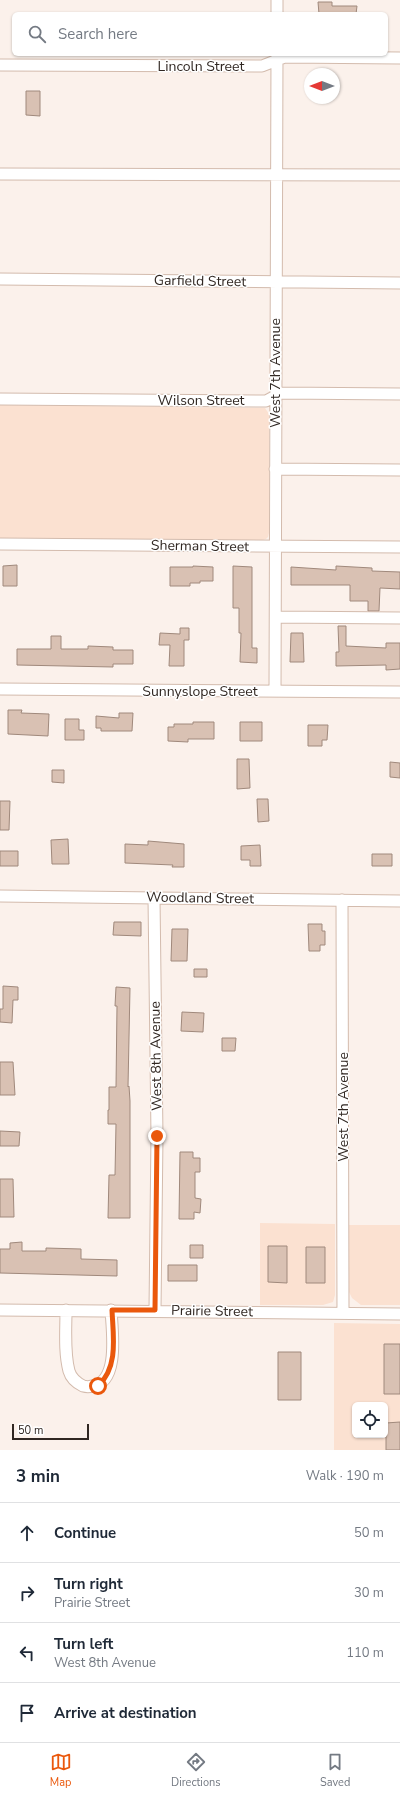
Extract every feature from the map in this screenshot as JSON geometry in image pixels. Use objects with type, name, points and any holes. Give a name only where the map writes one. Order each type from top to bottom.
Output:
[{"type":"street","points":[[277,0],[277,12]]},
{"type":"street","name":"Lincoln Street","points":[[0,65],[262,66],[277,57],[400,58]]},
{"type":"street","name":"West 7th Avenue","points":[[275,691],[277,57]]},
{"type":"street","points":[[0,174],[400,175]]},
{"type":"street","name":"Garfield Street","points":[[0,279],[400,283]]},
{"type":"street","name":"Wilson Street","points":[[0,399],[266,401],[281,393],[400,394]]},
{"type":"street","points":[[275,469],[400,470]]},
{"type":"street","name":"Sherman Street","points":[[0,544],[400,547]]},
{"type":"street","points":[[276,617],[400,618]]},
{"type":"street","name":"Sunnyslope Street","points":[[0,689],[400,692]]},
{"type":"street","name":"Woodland Street","points":[[0,896],[400,901]]},
{"type":"street","name":"West 8th Avenue","points":[[154,898],[157,1136],[155,1310]]},
{"type":"street","name":"West 7th Avenue","points":[[342,900],[343,1313]]},
{"type":"street","name":"Prairie Street","points":[[0,1310],[155,1310],[400,1314]]},
{"type":"street","points":[[66,1310],[69,1372],[77,1383],[87,1387],[98,1386],[105,1380],[109,1371],[113,1347],[112,1310]]},
{"type":"shaded area","points":[[0,405],[265,408],[269,414],[268,537],[259,541],[0,538]]},
{"type":"shaded area","points":[[260,1223],[335,1224],[335,1295],[333,1302],[323,1305],[260,1305]]},
{"type":"shaded area","points":[[349,1225],[400,1225],[400,1305],[361,1305],[352,1298],[348,1290]]},
{"type":"shaded area","points":[[334,1323],[400,1324],[400,1450],[334,1450]]},
{"type":"building","points":[[318,2],[332,2],[332,6],[357,6],[356,12],[319,12]]},
{"type":"building","points":[[26,91],[40,91],[40,116],[26,115]]},
{"type":"building","points":[[17,565],[17,586],[3,586],[3,566]]},
{"type":"building","points":[[233,566],[252,567],[252,648],[257,648],[257,663],[240,662],[241,633],[239,633],[239,608],[233,608]]},
{"type":"building","points":[[336,566],[372,568],[372,571],[400,572],[400,589],[380,588],[379,611],[368,611],[368,601],[350,601],[350,585],[291,585],[291,567],[336,570]]},
{"type":"building","points":[[170,567],[213,567],[213,581],[190,583],[190,586],[170,586]]},
{"type":"building","points":[[338,626],[346,626],[346,646],[386,648],[386,643],[400,643],[400,669],[386,670],[386,665],[336,666],[336,652],[339,652]]},
{"type":"building","points":[[180,628],[189,628],[189,640],[184,640],[184,666],[169,666],[170,645],[159,645],[160,633],[180,634]]},
{"type":"building","points":[[291,633],[303,633],[304,662],[290,662]]},
{"type":"building","points":[[51,636],[61,636],[61,649],[88,649],[88,646],[113,647],[113,650],[133,650],[133,664],[113,664],[113,667],[17,665],[17,649],[51,649]]},
{"type":"building","points":[[8,710],[22,710],[21,713],[49,714],[48,736],[8,734]]},
{"type":"building","points":[[119,713],[133,713],[132,731],[101,731],[101,728],[96,728],[96,716],[119,718]]},
{"type":"building","points":[[65,719],[79,719],[79,730],[84,730],[84,740],[65,740]]},
{"type":"building","points":[[193,722],[214,722],[214,739],[188,739],[188,742],[168,741],[168,727],[174,727],[174,724],[193,724]]},
{"type":"building","points":[[240,722],[262,722],[262,741],[240,741]]},
{"type":"building","points":[[308,725],[328,725],[327,740],[322,740],[322,746],[308,746]]},
{"type":"building","points":[[237,759],[249,759],[250,788],[237,789]]},
{"type":"building","points":[[390,762],[400,763],[400,778],[390,777]]},
{"type":"building","points":[[52,770],[64,770],[64,783],[52,782]]},
{"type":"building","points":[[257,799],[268,799],[269,821],[258,822]]},
{"type":"building","points":[[0,801],[10,801],[9,830],[0,830]]},
{"type":"building","points":[[68,839],[69,864],[52,864],[51,840]]},
{"type":"building","points":[[148,841],[184,844],[184,867],[172,867],[173,865],[125,863],[125,844],[148,845]]},
{"type":"building","points":[[260,845],[261,866],[250,866],[250,860],[241,860],[241,846]]},
{"type":"building","points":[[0,851],[18,851],[18,866],[0,866]]},
{"type":"building","points":[[372,854],[392,854],[392,866],[372,866]]},
{"type":"building","points":[[114,922],[141,922],[141,936],[113,935]]},
{"type":"building","points":[[308,924],[322,924],[322,931],[325,931],[325,945],[320,945],[320,951],[309,951]]},
{"type":"building","points":[[172,929],[188,929],[187,961],[171,961]]},
{"type":"building","points":[[194,969],[207,969],[207,977],[194,977]]},
{"type":"building","points":[[3,986],[18,987],[18,1000],[13,1000],[12,1023],[0,1022],[0,1009],[3,1009]]},
{"type":"building","points":[[116,987],[130,988],[128,1087],[129,1086],[130,1101],[130,1218],[108,1218],[109,1175],[115,1175],[116,1124],[108,1124],[108,1110],[109,1087],[116,1087]]},
{"type":"building","points":[[182,1012],[204,1013],[203,1032],[181,1031]]},
{"type":"building","points":[[222,1038],[236,1038],[235,1051],[222,1051]]},
{"type":"building","points":[[0,1062],[13,1062],[15,1095],[0,1095]]},
{"type":"building","points":[[0,1131],[20,1132],[19,1146],[0,1146]]},
{"type":"building","points":[[180,1152],[193,1152],[193,1158],[200,1158],[200,1172],[195,1172],[195,1198],[201,1199],[200,1213],[194,1212],[194,1219],[179,1219]]},
{"type":"building","points":[[0,1179],[13,1179],[14,1217],[0,1217]]},
{"type":"building","points":[[22,1242],[22,1251],[46,1251],[46,1248],[81,1249],[81,1259],[117,1260],[117,1276],[0,1273],[0,1249],[10,1249],[10,1243]]},
{"type":"building","points":[[190,1245],[203,1245],[203,1258],[190,1258]]},
{"type":"building","points":[[268,1246],[287,1246],[287,1283],[268,1282]]},
{"type":"building","points":[[306,1247],[325,1247],[325,1283],[306,1283]]},
{"type":"building","points":[[168,1265],[197,1265],[197,1281],[168,1281]]},
{"type":"building","points":[[384,1344],[400,1344],[400,1394],[384,1394]]},
{"type":"building","points":[[278,1352],[301,1352],[301,1400],[278,1400]]},
{"type":"building","points":[[400,1422],[400,1450],[386,1450],[388,1423]]},
{"type":"route","points":[[98,1386],[105,1380],[109,1371],[113,1347],[112,1310],[155,1310],[157,1136]]}]
